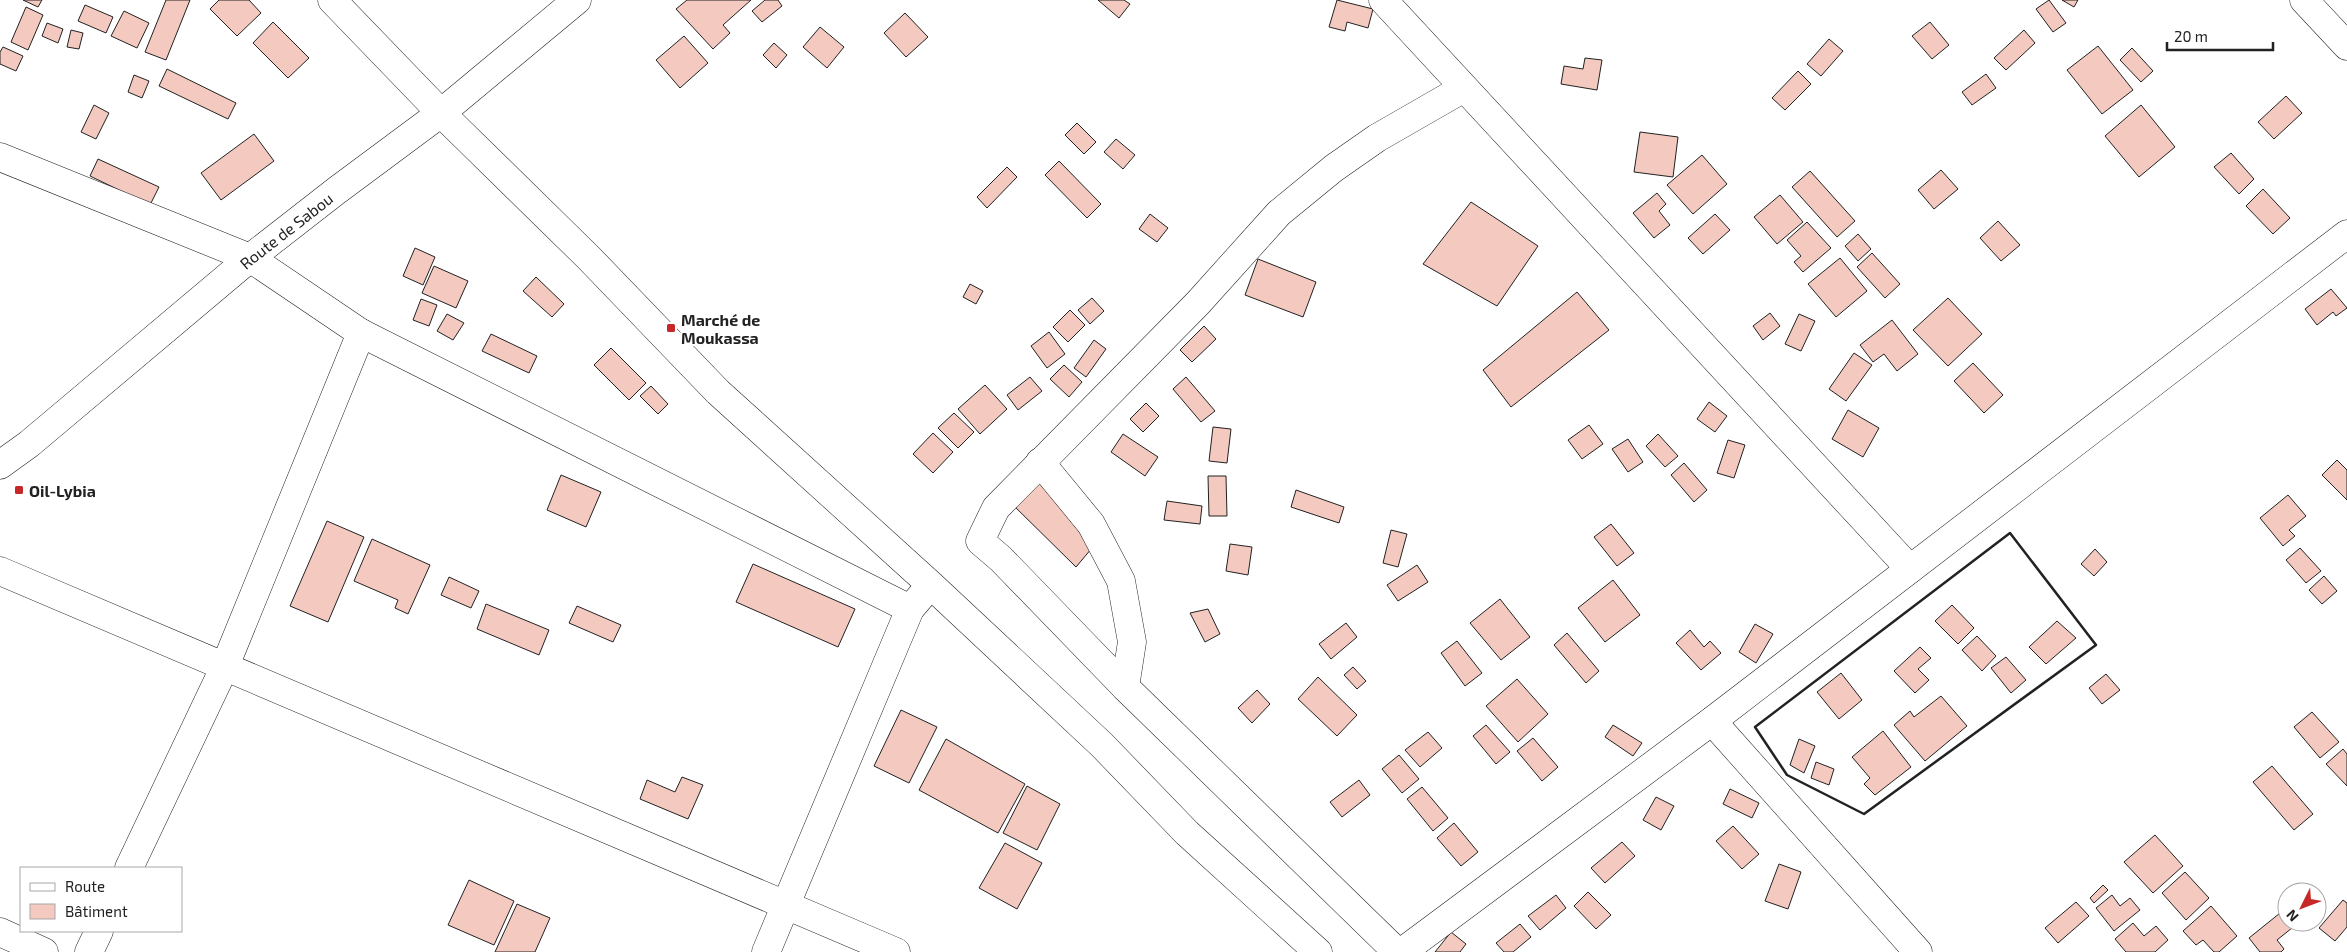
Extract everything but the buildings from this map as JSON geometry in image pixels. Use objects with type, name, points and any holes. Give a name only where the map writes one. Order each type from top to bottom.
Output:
[{"type":"street","points":[[332,0],[441,113],[590,258],[718,392],[931,585],[1102,745],[1187,834],[1318,952]]},
{"type":"street","name":"Route de Sabou","points":[[0,465],[29,444],[250,258],[441,113],[577,0]]},
{"type":"street","points":[[1383,0],[1910,569]]},
{"type":"street","points":[[2304,0],[2347,46]]},
{"type":"street","points":[[1397,952],[1125,688],[1001,559],[980,541],[996,508],[1198,303],[1279,213],[1334,168],[1377,138],[1464,88]]},
{"type":"street","points":[[0,157],[250,258],[361,332],[910,609]]},
{"type":"street","points":[[1402,952],[1712,721],[2347,234]]},
{"type":"street","points":[[129,867],[225,666],[361,332]]},
{"type":"street","points":[[1040,462],[1091,524],[1121,581],[1132,642],[1125,688]]},
{"type":"street","points":[[0,571],[896,952]]},
{"type":"street","points":[[766,952],[910,609],[931,585]]},
{"type":"street","points":[[1712,721],[1918,952]]},
{"type":"street","points":[[0,932],[44,952]]},
{"type":"street","points":[[89,952],[99,932]]},
{"type":"wall","points":[[2010,533],[2096,645],[1864,814],[1787,775],[1755,727],[2010,533]]},
{"type":"place","name":"Marché de Moukassa","points":[[671,328]]},
{"type":"place","name":"Oil-Lybia","points":[[19,490]]}]
